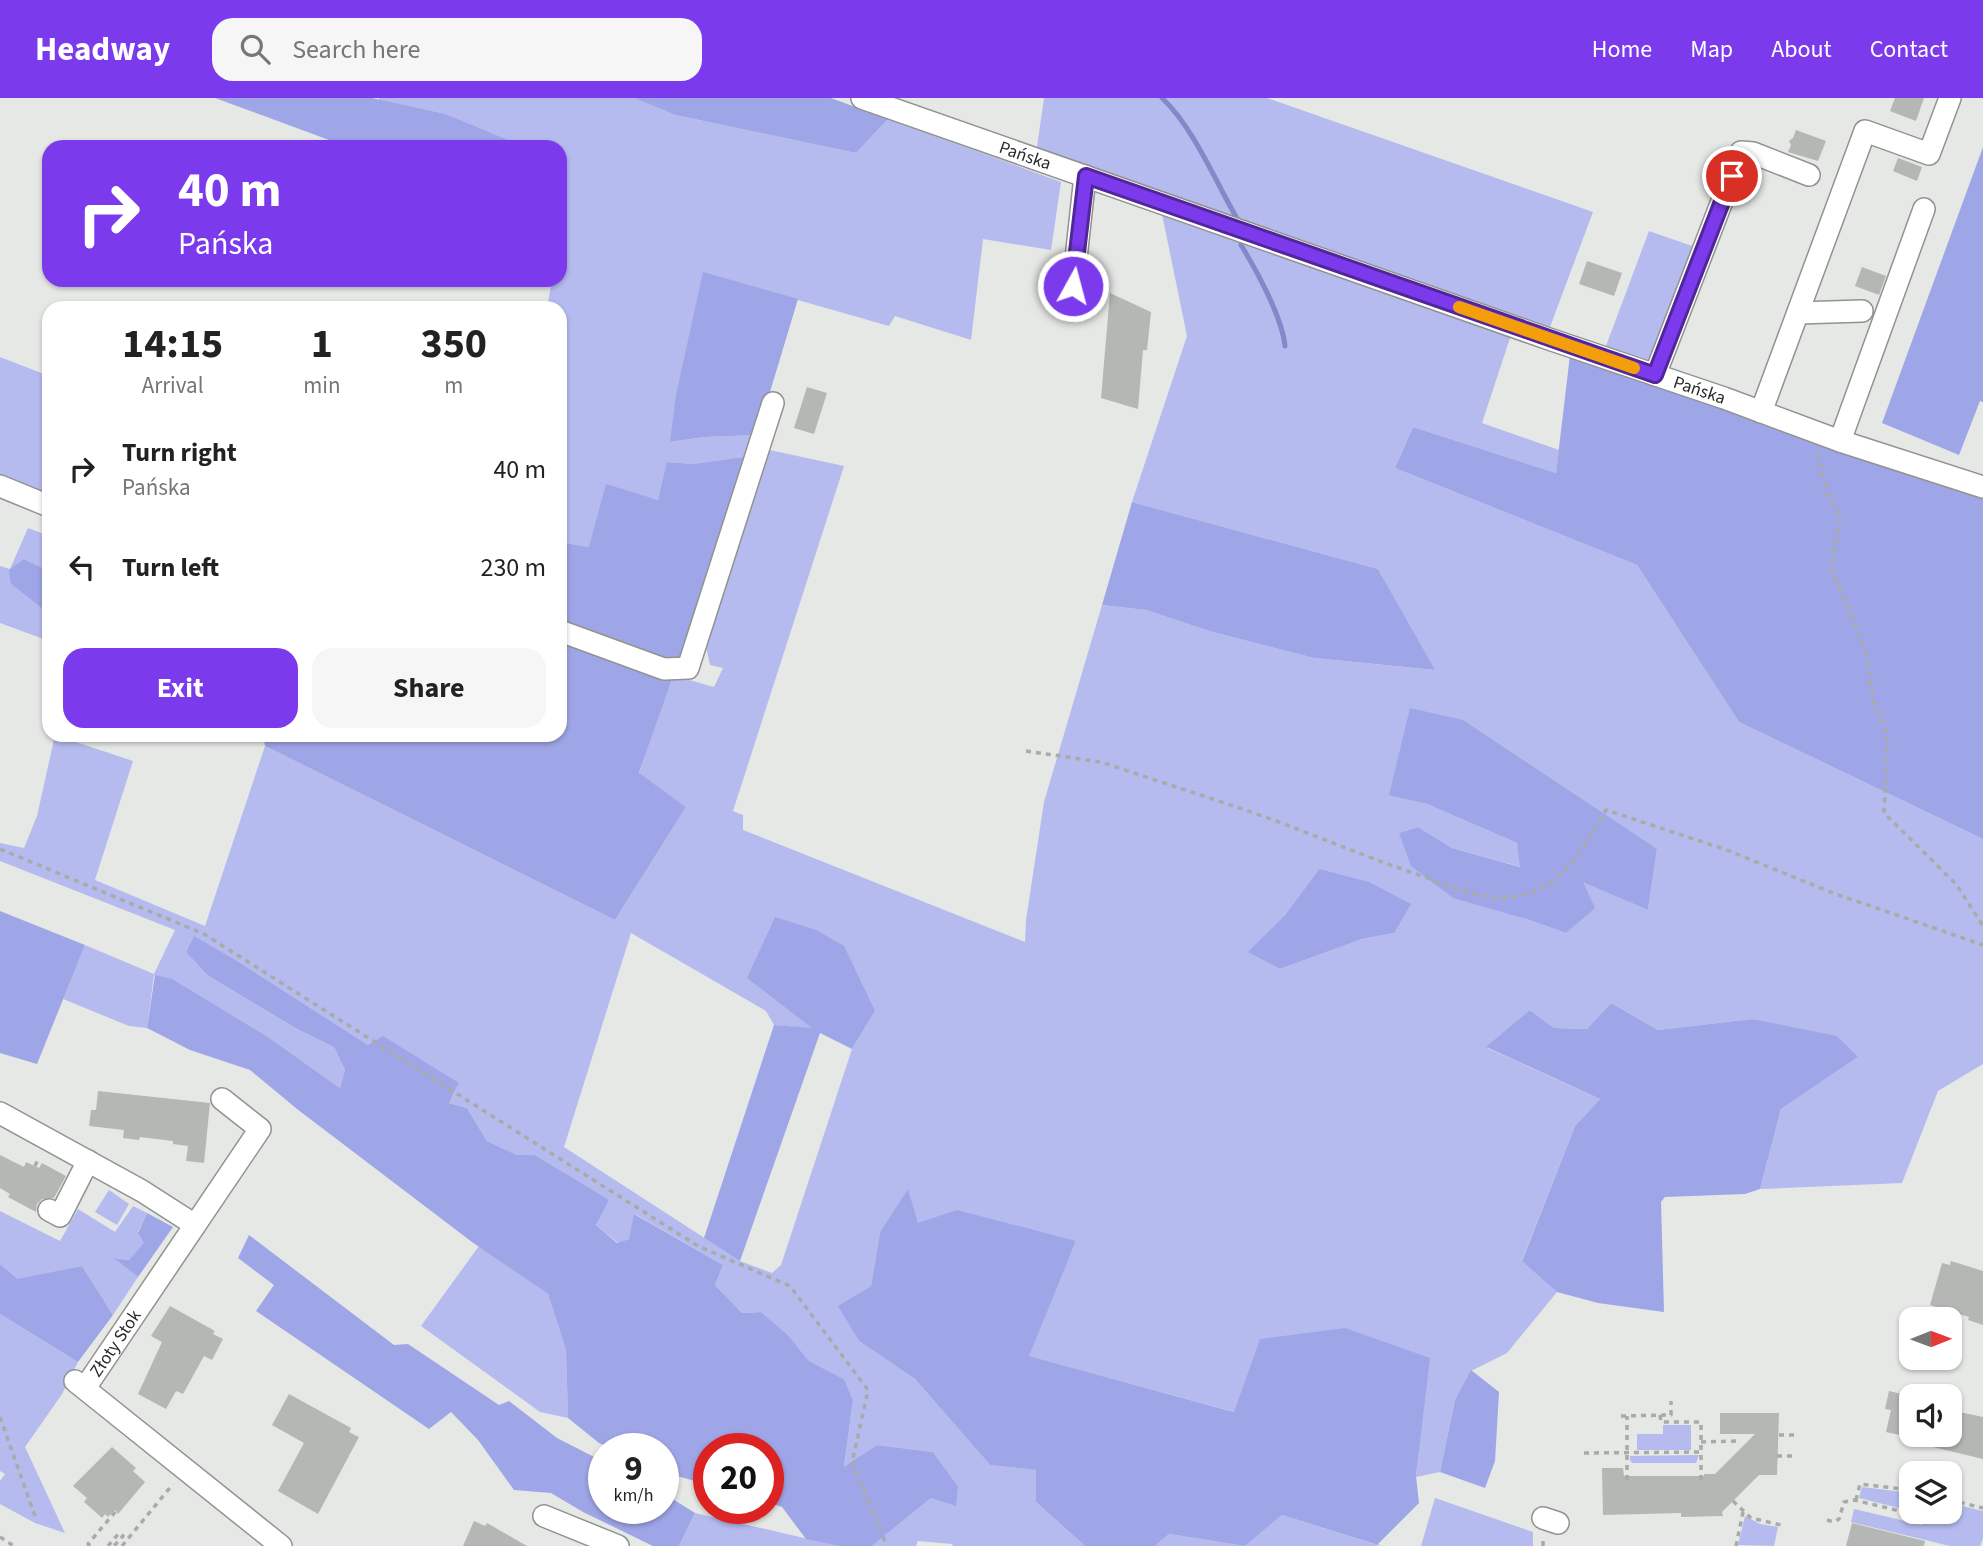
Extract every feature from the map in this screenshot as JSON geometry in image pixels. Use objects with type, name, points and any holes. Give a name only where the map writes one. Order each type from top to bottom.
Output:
[{"type":"street","name":"Pańska","points":[[862,98],[890,103],[1086,176],[1840,441],[1983,487]]},
{"type":"street","points":[[1761,412],[1865,131],[1929,154],[1950,98]]},
{"type":"street","points":[[1655,375],[1741,152],[1753,153],[1809,175]]},
{"type":"street","points":[[1073,286],[1086,176]]},
{"type":"street","points":[[1840,441],[1924,209]]},
{"type":"street","points":[[1798,313],[1862,311]]},
{"type":"street","points":[[567,634],[664,669],[688,668],[773,403]]},
{"type":"street","points":[[0,486],[42,503]]},
{"type":"street","name":"Złoty Stok","points":[[222,1099],[260,1129],[195,1225],[80,1384],[281,1546]]},
{"type":"street","points":[[0,1113],[142,1191],[195,1225]]},
{"type":"street","points":[[49,1210],[60,1216],[88,1161]]},
{"type":"street","points":[[544,1516],[618,1546]]},
{"type":"path","points":[[1812,431],[1827,493],[1840,517],[1831,568],[1865,648],[1874,703],[1888,734],[1884,813],[1956,884],[1983,926]]},
{"type":"path","points":[[1026,751],[1101,762],[1280,823],[1435,881],[1488,897],[1513,897],[1561,876],[1573,863],[1606,810],[1727,850],[1833,893],[1983,945]]},
{"type":"path","points":[[0,849],[204,934],[698,1246],[790,1286],[868,1390],[852,1463],[887,1546]]},
{"type":"path","points":[[35,1166],[39,1157]]},
{"type":"path","points":[[1627,1480],[1624,1416],[1671,1415],[1671,1401]]},
{"type":"path","points":[[1660,1415],[1661,1422],[1701,1422],[1701,1482]]},
{"type":"path","points":[[0,1417],[34,1516]]},
{"type":"path","points":[[1779,1435],[1799,1435]]},
{"type":"path","points":[[1701,1441],[1740,1441]]},
{"type":"path","points":[[1584,1453],[1701,1452]]},
{"type":"path","points":[[1777,1455],[1795,1456]]},
{"type":"path","points":[[122,1546],[177,1480]]},
{"type":"path","points":[[1856,1501],[1860,1484],[1899,1489]]},
{"type":"path","points":[[1733,1501],[1761,1522],[1781,1525]]},
{"type":"path","points":[[1827,1520],[1839,1519],[1844,1502],[1856,1501],[1899,1511]]},
{"type":"path","points":[[1962,1503],[1983,1508]]},
{"type":"path","points":[[90,1546],[88,1544],[116,1511]]},
{"type":"path","points":[[1736,1546],[1743,1511]]},
{"type":"path","points":[[108,1546],[119,1533],[123,1536],[114,1546]]},
{"type":"path","points":[[0,1538],[14,1546]]},
{"type":"shaded area","points":[[215,98],[372,98],[446,114],[509,140],[329,140]]},
{"type":"shaded area","points":[[634,98],[675,115],[856,153],[888,119],[1061,182],[1051,250],[983,239],[971,340],[895,316],[889,326],[703,273],[671,442],[705,437],[757,435],[750,456],[693,464],[668,462],[658,500],[652,498],[589,547],[567,543],[567,301],[548,301],[551,287],[567,287],[567,140],[509,140],[446,114],[379,100]]},
{"type":"shaded area","points":[[634,98],[831,98],[888,119],[856,153],[675,115]]},
{"type":"shaded area","points":[[1044,98],[1267,98],[1593,212],[1550,327],[1198,207],[1037,147]]},
{"type":"shaded area","points":[[1983,147],[1983,402],[1980,401],[1959,455],[1882,423]]},
{"type":"shaded area","points":[[1162,214],[1511,335],[1482,423],[1559,450],[1556,473],[1413,427],[1395,468],[1637,565],[1739,722],[1983,839],[1983,1064],[1938,1091],[1902,1183],[1760,1189],[1781,1109],[1858,1057],[1752,1019],[1658,1030],[1611,1003],[1587,1029],[1554,1028],[1530,1010],[1487,1048],[1600,1099],[1575,1126],[1522,1260],[1557,1292],[1507,1353],[1471,1371],[1455,1400],[1440,1472],[1416,1477],[1429,1358],[1235,1412],[1028,1356],[1076,1241],[917,1223],[908,1190],[880,1232],[871,1286],[839,1306],[859,1341],[915,1379],[990,1465],[1037,1470],[1036,1502],[1085,1546],[953,1546],[918,1541],[916,1546],[872,1546],[931,1498],[958,1486],[933,1452],[877,1445],[844,1468],[853,1400],[844,1379],[809,1361],[788,1335],[761,1312],[742,1313],[715,1285],[723,1265],[635,1214],[629,1239],[618,1243],[596,1225],[608,1200],[535,1155],[517,1155],[487,1141],[467,1108],[449,1103],[459,1083],[368,1045],[239,962],[194,937],[186,952],[207,975],[297,1029],[334,1047],[345,1070],[340,1088],[271,1039],[154,975],[147,1028],[129,1026],[63,999],[85,945],[154,974],[175,930],[0,861],[0,843],[24,848],[37,816],[53,742],[76,742],[133,761],[95,880],[205,926],[265,746],[615,920],[686,807],[639,774],[672,675],[714,687],[723,668],[710,665],[705,642],[765,449],[844,466],[733,811],[743,815],[743,830],[1025,942],[1044,802],[1102,605],[1146,610],[1209,631],[1314,658],[1434,670],[1378,569],[1132,502],[1187,336]],"holes":[[[1389,794],[1657,849],[1648,910],[1582,881],[1566,933],[1523,918],[1399,833],[1418,827],[1452,848],[1521,867],[1517,843],[1427,804]],[[1319,869],[1394,933],[1362,939],[1280,969],[1249,952],[1285,915]],[[631,933],[766,1011],[774,1025],[813,1029],[875,1011],[852,1049],[781,1265],[772,1273],[740,1261],[564,1147]]]},
{"type":"shaded area","points":[[1649,231],[1695,247],[1649,360],[1606,346]]},
{"type":"shaded area","points":[[703,272],[798,299],[757,435],[705,437],[670,442],[676,395]]},
{"type":"shaded area","points":[[1570,355],[1983,493],[1983,839],[1739,722],[1637,565],[1395,468],[1413,427],[1556,473]]},
{"type":"shaded area","points":[[0,357],[42,373],[42,495],[0,476]]},
{"type":"shaded area","points":[[750,456],[639,773],[686,807],[615,920],[265,746],[264,742],[567,742],[567,543],[589,547],[606,484],[658,500],[667,462],[693,464]]},
{"type":"shaded area","points":[[1132,502],[1378,569],[1435,670],[1314,658],[1209,631],[1146,610],[1102,605]]},
{"type":"shaded area","points":[[28,528],[42,533],[42,568],[24,559],[11,584],[42,608],[42,638],[0,623],[0,566],[10,569]]},
{"type":"shaded area","points":[[24,559],[42,568],[42,608],[11,584],[9,570]]},
{"type":"shaded area","points":[[1410,708],[1463,720],[1657,849],[1648,910],[1583,882],[1595,908],[1566,933],[1453,898],[1411,866],[1399,833],[1418,827],[1452,848],[1520,867],[1517,843],[1427,804],[1389,795]]},
{"type":"shaded area","points":[[1319,869],[1369,882],[1411,904],[1394,933],[1362,939],[1280,969],[1248,952],[1285,915]]},
{"type":"shaded area","points":[[0,911],[85,945],[37,1064],[0,1053]]},
{"type":"shaded area","points":[[775,917],[816,930],[844,946],[875,1011],[852,1049],[820,1033],[740,1261],[704,1238],[774,1025],[812,1028],[747,978]]},
{"type":"shaded area","points":[[194,936],[368,1045],[383,1036],[459,1083],[449,1103],[467,1108],[487,1141],[517,1155],[535,1155],[609,1200],[596,1225],[617,1243],[629,1239],[634,1214],[723,1265],[715,1285],[742,1313],[761,1312],[788,1335],[809,1361],[844,1379],[853,1400],[844,1467],[877,1445],[933,1452],[958,1486],[956,1506],[931,1498],[872,1546],[839,1546],[806,1539],[784,1510],[784,1433],[693,1433],[693,1480],[679,1477],[679,1433],[588,1434],[568,1418],[566,1350],[548,1294],[472,1242],[250,1070],[190,1050],[147,1028],[155,975],[172,979],[271,1039],[340,1088],[345,1070],[334,1047],[297,1029],[207,975],[186,952]]},
{"type":"shaded area","points":[[1611,1003],[1658,1030],[1752,1019],[1837,1036],[1858,1057],[1781,1109],[1760,1189],[1745,1194],[1665,1197],[1661,1202],[1664,1312],[1598,1303],[1557,1292],[1522,1261],[1575,1126],[1600,1099],[1486,1047],[1530,1010],[1554,1028],[1587,1029]]},
{"type":"shaded area","points":[[908,1189],[918,1223],[957,1210],[1076,1241],[1029,1356],[1234,1412],[1260,1339],[1345,1328],[1430,1358],[1416,1476],[1419,1503],[1378,1544],[1381,1546],[1282,1515],[1245,1546],[1169,1534],[1155,1546],[1085,1546],[1036,1502],[1036,1470],[990,1465],[915,1379],[859,1341],[838,1306],[871,1286],[880,1232]]},
{"type":"shaded area","points":[[109,1190],[129,1204],[117,1225],[95,1212]]},
{"type":"shaded area","points":[[133,1206],[147,1213],[138,1232],[145,1243],[129,1260],[116,1258],[138,1277],[113,1315],[82,1266],[16,1280],[0,1264],[0,1211],[60,1241],[78,1209],[115,1232]]},
{"type":"shaded area","points":[[147,1213],[173,1227],[138,1277],[114,1258],[129,1260],[144,1243],[138,1233]]},
{"type":"shaded area","points":[[249,1235],[394,1345],[408,1344],[499,1405],[509,1401],[557,1438],[588,1454],[588,1514],[551,1493],[514,1490],[478,1440],[451,1412],[429,1429],[256,1311],[274,1285],[238,1258]]},
{"type":"shaded area","points":[[479,1246],[548,1294],[566,1350],[568,1418],[540,1412],[421,1326]]},
{"type":"shaded area","points":[[0,1264],[17,1279],[82,1266],[113,1315],[78,1362],[0,1314]]},
{"type":"shaded area","points":[[0,1314],[78,1362],[62,1394],[25,1447],[65,1533],[35,1523],[0,1504],[0,1481],[5,1474],[0,1471]]},
{"type":"shaded area","points":[[1471,1370],[1499,1392],[1495,1461],[1485,1488],[1440,1472],[1455,1400]]},
{"type":"shaded area","points":[[1663,1425],[1691,1425],[1691,1450],[1637,1450],[1637,1434],[1663,1434]]},
{"type":"shaded area","points":[[1699,1455],[1696,1463],[1632,1463],[1630,1460],[1630,1456]]},
{"type":"shaded area","points":[[1862,1487],[1899,1492],[1899,1508],[1859,1498]]},
{"type":"shaded area","points":[[1435,1498],[1533,1532],[1533,1546],[1421,1546]]},
{"type":"shaded area","points":[[679,1503],[693,1512],[679,1546],[653,1546],[608,1524],[679,1524]]},
{"type":"shaded area","points":[[1962,1506],[1983,1511],[1983,1538],[1980,1546],[1950,1546],[1851,1522],[1854,1509],[1899,1520],[1899,1524],[1962,1524]]},
{"type":"shaded area","points":[[1282,1515],[1377,1545],[1377,1546],[1245,1546]]},
{"type":"shaded area","points":[[1745,1516],[1760,1524],[1778,1527],[1774,1546],[1738,1545]]},
{"type":"shaded area","points":[[693,1517],[693,1524],[743,1524],[839,1546],[679,1546]]},
{"type":"shaded area","points":[[1169,1534],[1245,1546],[1155,1546]]},
{"type":"building","points":[[1895,98],[1924,98],[1916,121],[1890,111]]},
{"type":"building","points":[[1796,130],[1826,141],[1818,161],[1788,152],[1791,145],[1789,141]]},
{"type":"building","points":[[1898,158],[1922,167],[1917,181],[1893,171]]},
{"type":"building","points":[[1587,261],[1622,273],[1614,296],[1579,284]]},
{"type":"building","points":[[1862,267],[1886,276],[1879,295],[1855,286]]},
{"type":"building","points":[[1110,293],[1151,312],[1147,350],[1143,350],[1138,409],[1101,398]]},
{"type":"building","points":[[807,387],[827,393],[814,434],[794,428]]},
{"type":"building","points":[[98,1091],[210,1103],[204,1163],[186,1161],[188,1146],[173,1144],[173,1141],[123,1138],[124,1130],[89,1126],[91,1110],[96,1110]]},
{"type":"building","points":[[0,1155],[24,1167],[26,1162],[39,1168],[42,1163],[66,1176],[54,1198],[42,1199],[37,1204],[36,1212],[8,1197],[10,1194],[0,1188]]},
{"type":"building","points":[[1951,1261],[1983,1271],[1983,1325],[1968,1320],[1969,1317],[1962,1315],[1962,1307],[1930,1305],[1942,1263],[1950,1265]]},
{"type":"building","points":[[170,1306],[215,1331],[213,1334],[223,1339],[212,1360],[204,1356],[183,1394],[176,1391],[166,1409],[138,1394],[162,1342],[151,1336]]},
{"type":"building","points":[[1889,1391],[1899,1393],[1899,1435],[1886,1432],[1891,1410],[1885,1409]]},
{"type":"building","points":[[289,1394],[351,1428],[349,1432],[359,1437],[318,1514],[278,1491],[304,1443],[272,1425]]},
{"type":"building","points":[[1720,1413],[1779,1413],[1777,1475],[1759,1475],[1722,1512],[1723,1516],[1681,1517],[1681,1513],[1603,1515],[1602,1468],[1623,1468],[1624,1476],[1715,1474],[1755,1434],[1720,1434]]},
{"type":"building","points":[[1962,1413],[1983,1417],[1983,1459],[1933,1447],[1962,1447]]},
{"type":"building","points":[[112,1447],[136,1468],[133,1471],[145,1482],[118,1514],[115,1510],[108,1517],[105,1514],[102,1518],[84,1502],[87,1498],[73,1486]]},
{"type":"building","points":[[474,1521],[485,1526],[487,1523],[527,1546],[463,1546]]},
{"type":"building","points":[[1852,1523],[1925,1541],[1924,1546],[1846,1546]]},
{"type":"waterway","points":[[1162,98],[1174,110],[1194,140],[1239,222]]},
{"type":"waterway","points":[[1241,245],[1274,308],[1285,346]]},
{"type":"slow traffic","points":[[1459,307],[1634,368]]},
{"type":"route","points":[[1073,286],[1086,176],[1655,375],[1732,176]]}]
